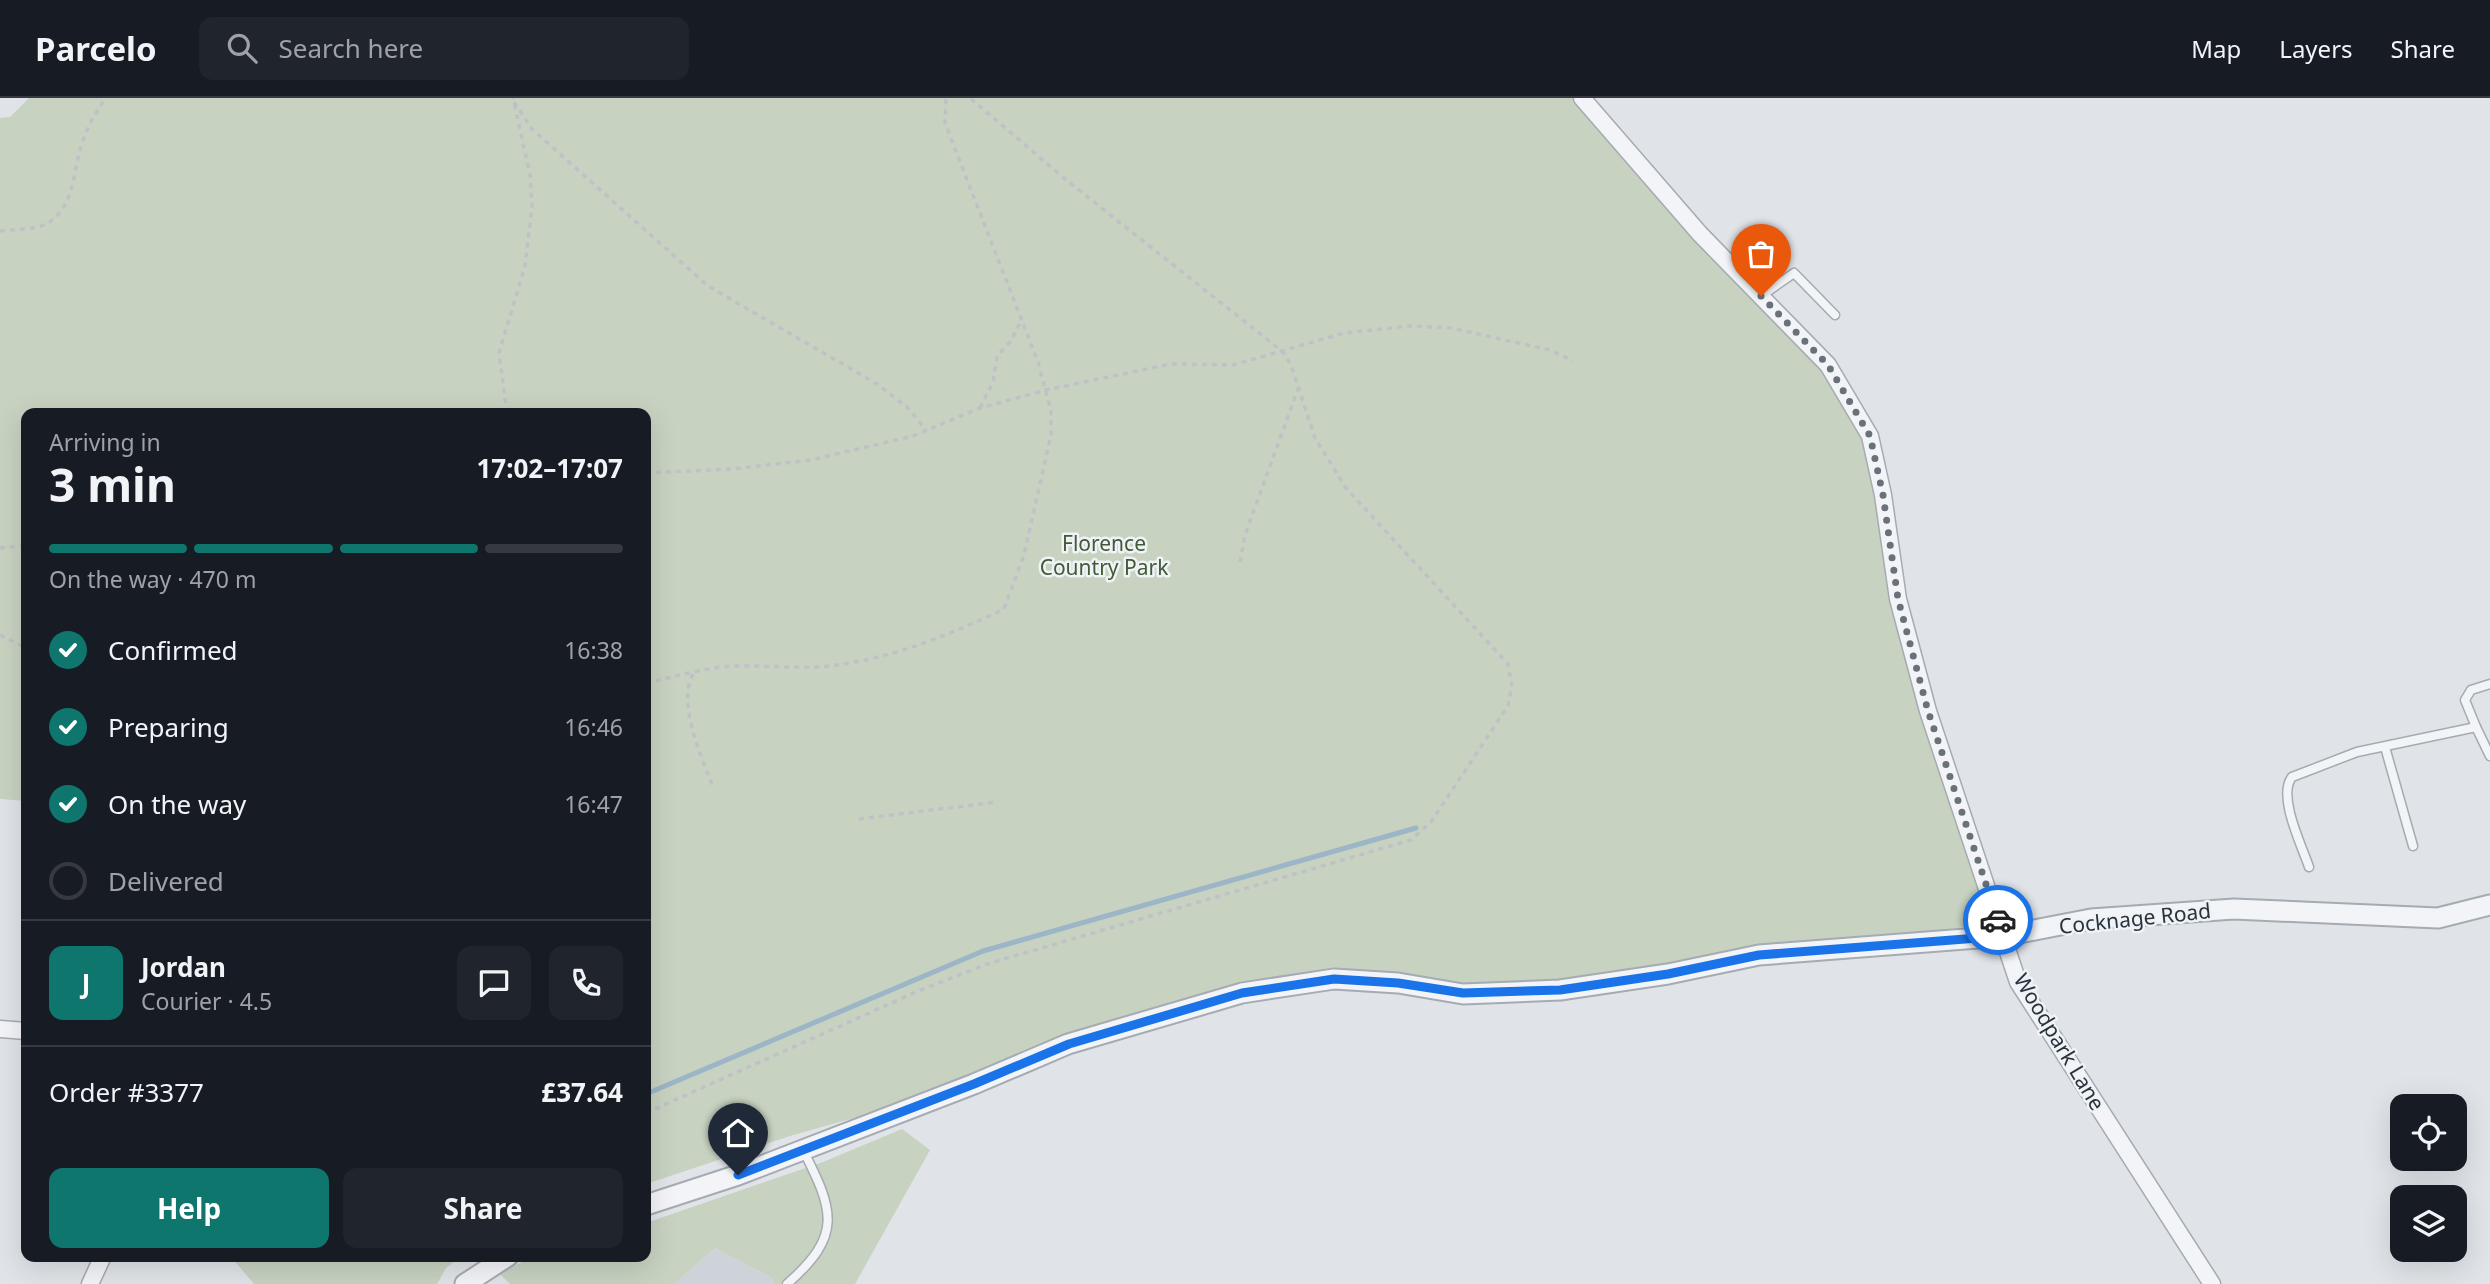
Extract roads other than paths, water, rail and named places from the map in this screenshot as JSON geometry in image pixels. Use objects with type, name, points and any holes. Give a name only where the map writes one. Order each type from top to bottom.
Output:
[{"type":"street","name":"Woodpark Lane","points":[[1582,98],[1700,234],[1828,365],[1870,436],[1883,495],[1898,599],[1928,711],[2018,982],[2212,1284]]},
{"type":"street","name":"Cocknage Road","points":[[651,1203],[803,1150],[1069,1044],[1242,993],[1334,979],[1398,983],[1463,993],[1560,990],[1668,974],[1759,955],[2004,936],[2091,919],[2234,909],[2438,918],[2490,905]]},
{"type":"street","points":[[0,1029],[21,1031]]},
{"type":"street","points":[[90,1284],[100,1262]]},
{"type":"street","points":[[465,1284],[499,1262]]},
{"type":"lane","points":[[1761,296],[1794,273],[1835,315]]},
{"type":"lane","points":[[2490,684],[2471,690],[2465,700],[2490,756]]},
{"type":"lane","points":[[2309,867],[2288,807],[2288,782],[2319,765],[2476,727]]},
{"type":"lane","points":[[2385,747],[2413,846]]},
{"type":"lane","points":[[787,1284],[819,1250],[827,1234],[828,1206],[803,1150]]},
{"type":"waterway","points":[[651,1092],[983,951],[1416,828]]},
{"type":"park label","name":"Florence Country Park","points":[[1104,556]]}]
